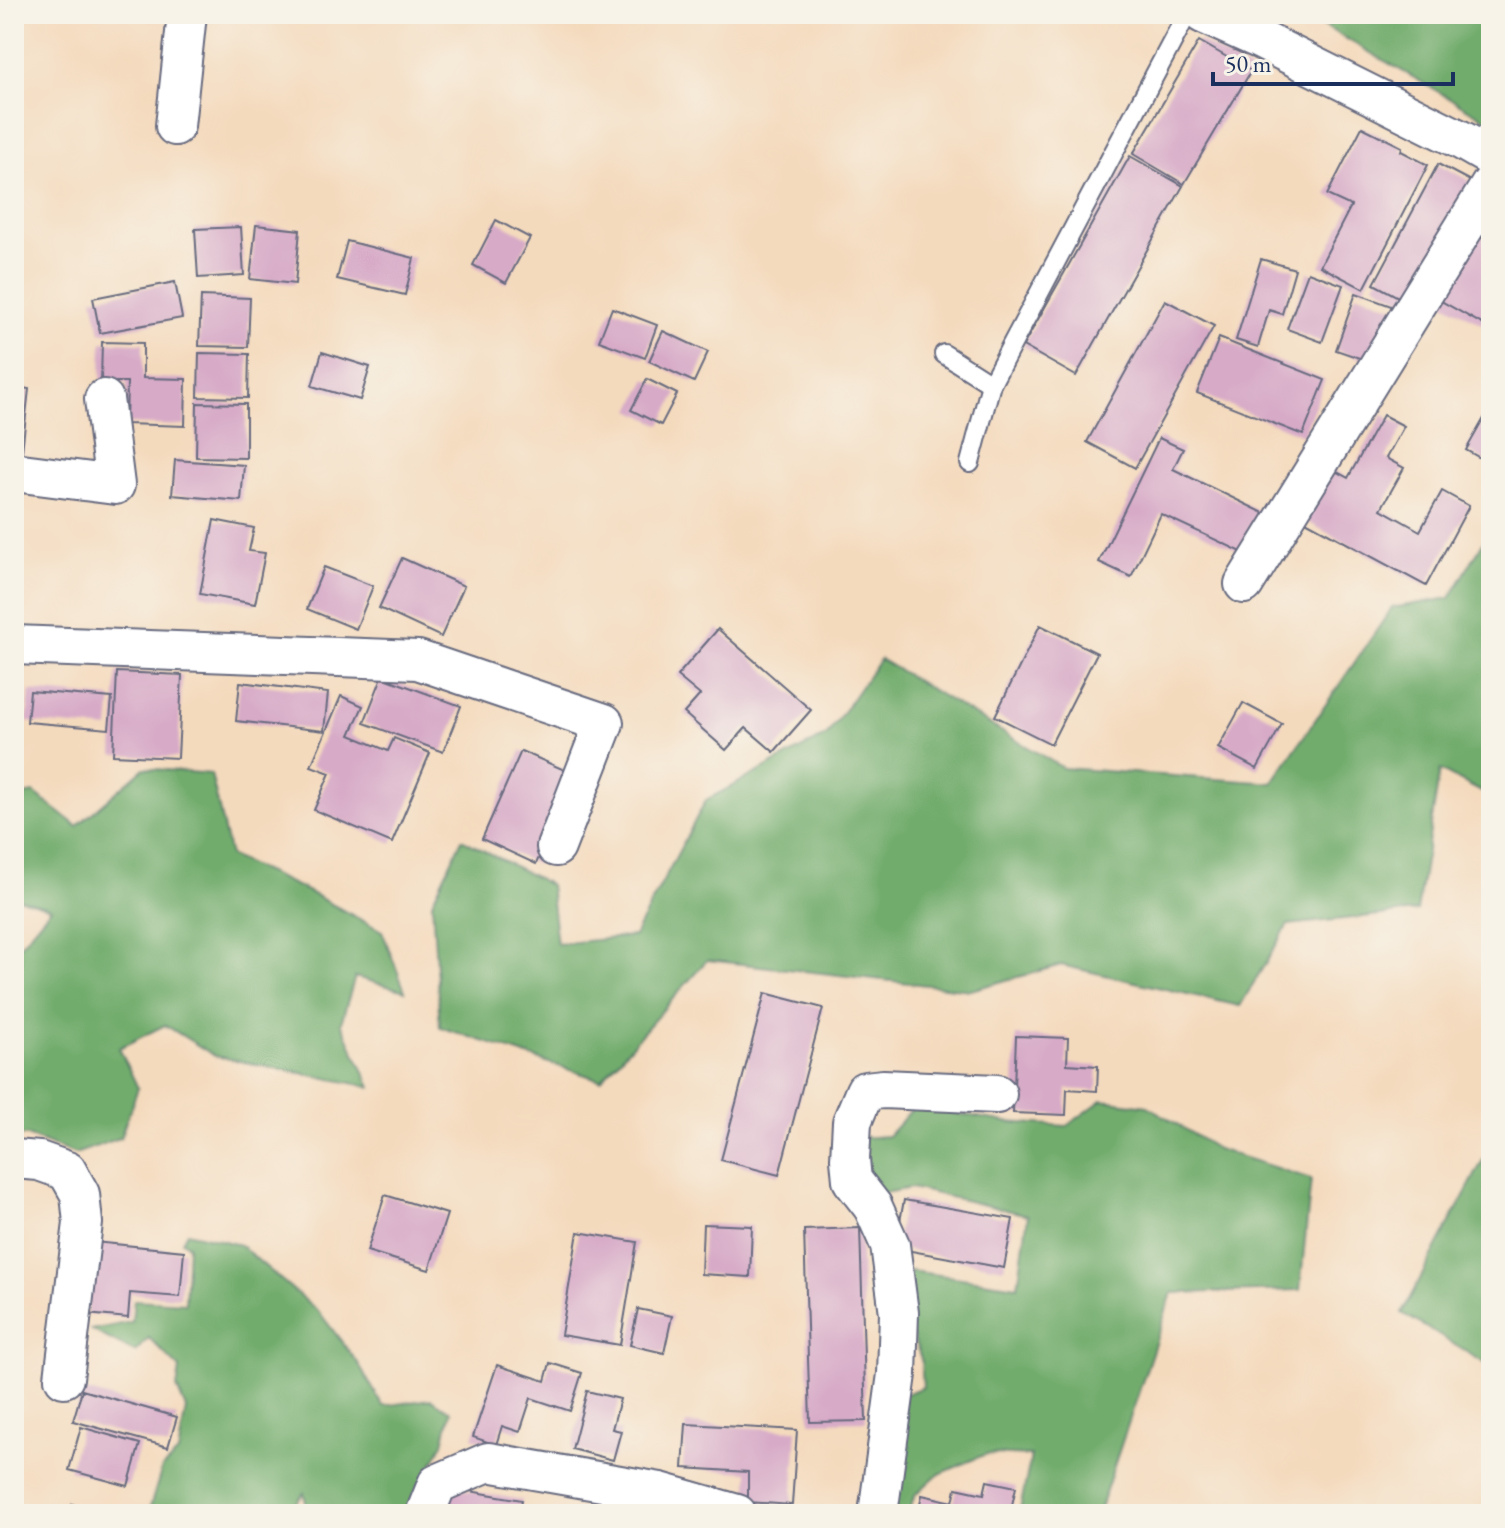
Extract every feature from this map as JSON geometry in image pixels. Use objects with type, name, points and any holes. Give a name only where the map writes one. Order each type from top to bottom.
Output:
[{"type":"street","points":[[175,126],[187,14]]},
{"type":"street","points":[[1203,14],[1259,39],[1491,157]]},
{"type":"street","points":[[1244,584],[1491,184]]},
{"type":"street","points":[[14,472],[115,485],[104,399]]},
{"type":"street","points":[[14,645],[418,660],[604,723],[556,847]]},
{"type":"street","points":[[878,1514],[897,1374],[899,1313],[890,1245],[873,1207],[852,1180],[852,1122],[865,1091],[883,1089],[997,1094]]},
{"type":"street","points":[[14,1159],[39,1161],[67,1171],[80,1194],[83,1223],[64,1378]]},
{"type":"street","points":[[425,1514],[437,1484],[488,1462],[660,1492],[737,1514]]},
{"type":"lane","points":[[970,463],[991,384],[1187,14]]},
{"type":"lane","points":[[944,354],[991,384]]},
{"type":"green space","points":[[1311,14],[1491,14],[1491,122],[1310,18]]},
{"type":"green space","points":[[1491,529],[1491,797],[1440,770],[1417,911],[1288,925],[1240,1006],[1061,965],[971,990],[707,960],[601,1080],[440,1027],[432,902],[462,839],[550,885],[557,944],[634,936],[706,800],[827,735],[880,659],[1063,768],[1272,783],[1392,608],[1450,598]]},
{"type":"green space","points":[[144,768],[211,774],[230,856],[305,890],[382,931],[405,991],[355,977],[341,1023],[371,1087],[215,1056],[165,1025],[119,1048],[138,1088],[120,1138],[75,1154],[27,1136],[14,1136],[14,952],[51,908],[14,897],[16,796],[34,793],[77,826]]},
{"type":"green space","points":[[1102,1100],[1148,1106],[1217,1149],[1311,1179],[1300,1290],[1172,1293],[1098,1514],[1019,1514],[1031,1456],[986,1454],[937,1475],[915,1495],[908,1514],[891,1514],[905,1394],[923,1387],[921,1359],[910,1328],[910,1271],[1018,1286],[1028,1215],[911,1188],[884,1193],[866,1177],[860,1138],[888,1136],[915,1106],[1006,1122],[1067,1126]]},
{"type":"green space","points":[[1491,1145],[1491,1367],[1402,1313]]},
{"type":"green space","points":[[187,1232],[240,1245],[319,1312],[358,1363],[383,1406],[431,1399],[451,1411],[443,1443],[407,1514],[308,1514],[304,1493],[288,1514],[250,1514],[236,1509],[230,1514],[148,1514],[162,1468],[178,1453],[186,1409],[177,1388],[180,1369],[149,1338],[135,1352],[91,1330],[132,1322],[134,1300],[185,1303],[188,1245],[182,1241]]},
{"type":"building","points":[[1199,41],[1251,71],[1184,184],[1133,154]]},
{"type":"building","points":[[1362,127],[1402,147],[1401,151],[1428,165],[1364,289],[1320,266],[1351,206],[1327,195]]},
{"type":"building","points":[[1130,156],[1183,186],[1076,376],[1023,346]]},
{"type":"building","points":[[1438,164],[1476,184],[1413,305],[1374,284]]},
{"type":"building","points":[[1491,201],[1491,329],[1436,298]]},
{"type":"building","points":[[496,220],[530,238],[506,283],[473,265]]},
{"type":"building","points":[[256,225],[300,230],[295,284],[250,279]]},
{"type":"building","points":[[241,227],[244,275],[198,278],[195,229]]},
{"type":"building","points":[[347,241],[414,258],[405,295],[337,279]]},
{"type":"building","points":[[1261,259],[1295,269],[1282,314],[1269,310],[1258,347],[1236,340]]},
{"type":"building","points":[[1308,272],[1343,285],[1322,342],[1287,329]]},
{"type":"building","points":[[175,282],[182,318],[100,333],[93,298]]},
{"type":"building","points":[[1356,293],[1394,307],[1374,363],[1336,350]]},
{"type":"building","points":[[201,296],[250,298],[248,347],[199,346]]},
{"type":"building","points":[[1165,300],[1214,326],[1135,468],[1087,442]]},
{"type":"building","points":[[612,308],[657,325],[645,358],[599,341]]},
{"type":"building","points":[[663,331],[708,352],[694,382],[649,361]]},
{"type":"building","points":[[1219,338],[1325,380],[1303,435],[1197,393]]},
{"type":"building","points":[[102,342],[143,343],[143,378],[186,379],[185,426],[126,424],[127,382],[101,382]]},
{"type":"building","points":[[14,348],[21,349],[16,387],[29,389],[21,460],[14,459]]},
{"type":"building","points":[[322,352],[370,367],[360,400],[312,386]]},
{"type":"building","points":[[199,353],[249,354],[248,398],[198,397]]},
{"type":"building","points":[[647,379],[677,394],[661,425],[631,410]]},
{"type":"building","points":[[197,403],[246,404],[246,458],[196,457]]},
{"type":"building","points":[[1491,406],[1491,464],[1466,450]]},
{"type":"building","points":[[1383,415],[1404,426],[1386,458],[1404,468],[1381,509],[1420,531],[1442,491],[1469,506],[1426,586],[1300,518],[1328,467],[1348,478]]},
{"type":"building","points":[[1159,438],[1183,449],[1173,469],[1270,516],[1250,556],[1161,514],[1131,577],[1099,562]]},
{"type":"building","points":[[175,460],[244,465],[241,501],[172,495]]},
{"type":"building","points":[[214,520],[254,528],[249,551],[265,553],[255,604],[200,594]]},
{"type":"building","points":[[402,558],[464,586],[441,637],[379,608]]},
{"type":"building","points":[[324,567],[373,586],[356,629],[307,609]]},
{"type":"building","points":[[1040,625],[1097,653],[1051,744],[995,716]]},
{"type":"building","points":[[718,629],[811,710],[774,752],[746,728],[726,750],[684,713],[700,695],[677,676]]},
{"type":"building","points":[[117,672],[182,675],[178,758],[113,755]]},
{"type":"building","points":[[382,677],[461,706],[443,752],[364,723]]},
{"type":"building","points":[[240,682],[328,693],[324,731],[236,721]]},
{"type":"building","points":[[30,691],[112,698],[109,729],[27,722]]},
{"type":"building","points":[[341,696],[363,706],[350,735],[388,751],[394,738],[430,753],[392,843],[314,810],[330,773],[311,766]]},
{"type":"building","points":[[1243,703],[1282,724],[1257,769],[1218,748]]},
{"type":"building","points":[[521,751],[576,775],[536,864],[482,839]]},
{"type":"building","points":[[765,993],[823,1008],[779,1175],[721,1160]]},
{"type":"building","points":[[1016,1036],[1068,1038],[1067,1064],[1098,1066],[1097,1091],[1067,1089],[1066,1115],[1013,1113]]},
{"type":"building","points":[[385,1195],[447,1214],[429,1270],[367,1251]]},
{"type":"building","points":[[904,1200],[1013,1219],[1004,1268],[895,1248]]},
{"type":"building","points":[[703,1224],[752,1226],[750,1277],[701,1274]]},
{"type":"building","points":[[860,1228],[866,1421],[810,1422],[804,1230]]},
{"type":"building","points":[[578,1232],[637,1242],[620,1345],[561,1335]]},
{"type":"building","points":[[94,1242],[184,1251],[180,1297],[130,1293],[128,1318],[87,1314]]},
{"type":"building","points":[[638,1309],[672,1316],[664,1353],[630,1345]]},
{"type":"building","points":[[550,1363],[582,1373],[570,1411],[531,1398],[520,1432],[502,1426],[496,1445],[473,1437],[497,1365],[545,1381]]},
{"type":"building","points":[[82,1390],[177,1417],[168,1447],[73,1421]]},
{"type":"building","points":[[587,1391],[620,1399],[612,1429],[621,1431],[613,1460],[572,1449]]},
{"type":"building","points":[[686,1424],[797,1430],[792,1505],[748,1502],[748,1472],[683,1468]]},
{"type":"building","points":[[81,1427],[140,1444],[128,1486],[69,1470]]},
{"type":"building","points":[[987,1481],[1016,1487],[1010,1514],[918,1514],[922,1495],[953,1502],[956,1488],[984,1494]]},
{"type":"building","points":[[452,1488],[522,1500],[519,1514],[447,1514]]},
{"type":"building","points":[[72,1504],[101,1514],[69,1514]]}]
